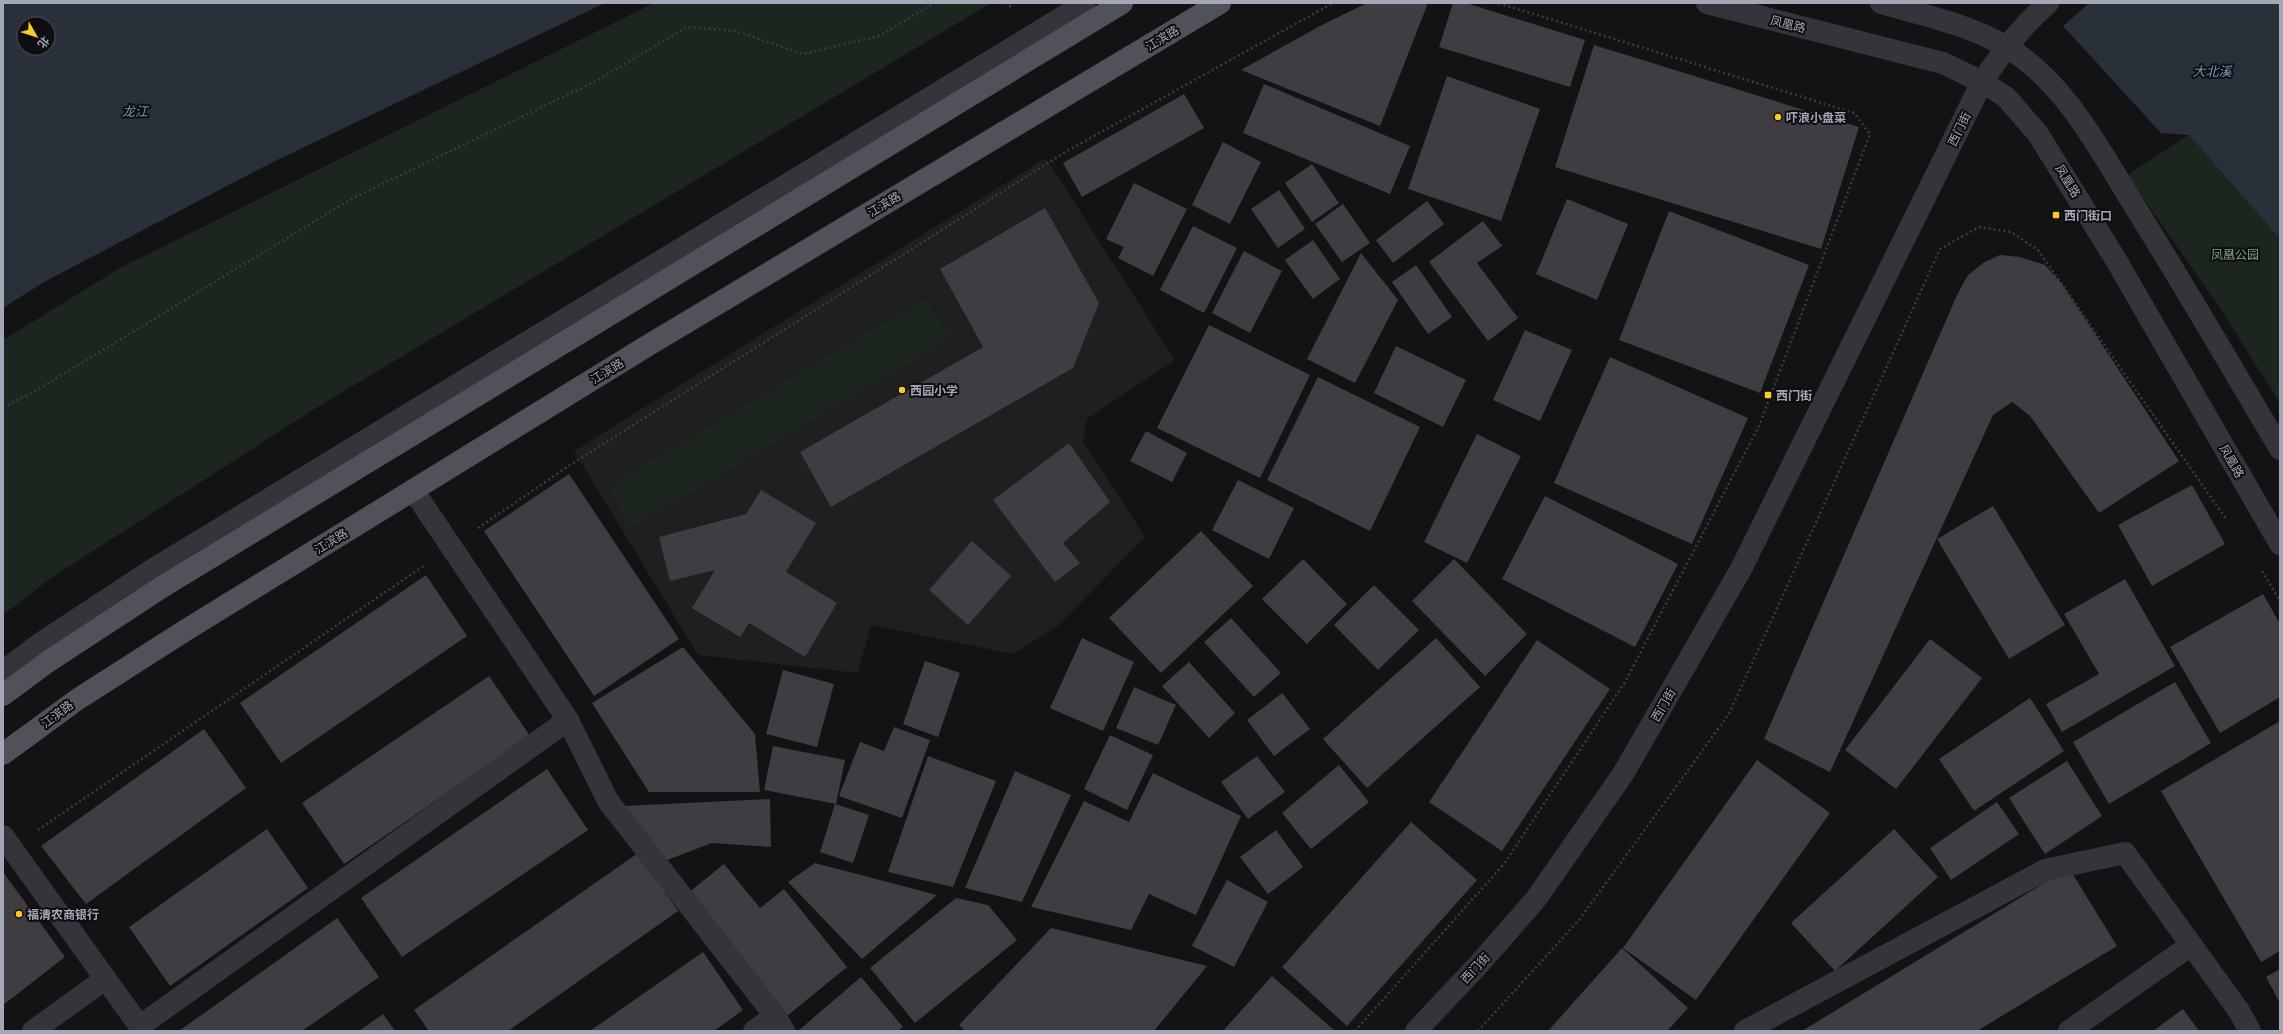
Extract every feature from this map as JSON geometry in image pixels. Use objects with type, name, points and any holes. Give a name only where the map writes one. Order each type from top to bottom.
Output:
[{"type":"main road","points":[[3,695],[49,661],[162,587],[1122,3]]},
{"type":"main road","name":"江滨路","points":[[3,754],[78,699],[413,490],[647,346],[1220,3]]},
{"type":"street","name":"凤凰路","points":[[1707,3],[1943,63],[1982,82],[2006,97],[2038,134],[2116,260],[2280,544]]},
{"type":"street","points":[[1882,3],[1968,28],[2005,46],[2035,68],[2071,105],[2159,246],[2280,449]]},
{"type":"street","name":"西门街","points":[[1416,1031],[1480,963],[1536,899],[1623,774],[1741,570],[1982,82],[2005,46],[2023,26],[2048,3]]},
{"type":"street","points":[[413,490],[568,720],[608,801],[779,1024],[754,1031]]},
{"type":"street","points":[[7,842],[141,1029],[568,720]]},
{"type":"street","points":[[1745,1031],[2045,870],[2125,853],[2239,1011],[2250,1031]]},
{"type":"street","points":[[2069,1031],[2191,945]]},
{"type":"street","points":[[33,1031],[105,979]]},
{"type":"lane","points":[[3,671],[40,643],[151,570],[1085,3]]},
{"type":"path","points":[[3,406],[34,392],[352,199],[594,82],[687,27],[736,31],[803,54],[879,36],[934,3]]},
{"type":"path","points":[[7,842],[451,547],[573,463],[1067,151],[1333,3]]},
{"type":"path","points":[[1355,1031],[1504,864],[1625,682],[1759,426],[1870,134],[1854,113],[1498,3]]},
{"type":"path","points":[[1478,1031],[1579,920],[1729,714],[1940,249],[1979,227],[2011,232],[2038,250],[2227,521]]},
{"type":"path","points":[[2258,567],[2280,601]]},
{"type":"shaded area","name":"西园小学","points":[[1046,158],[1175,360],[1087,419],[1083,441],[1145,537],[1058,626],[1013,654],[871,625],[858,673],[698,655],[574,451]]},
{"type":"green space","points":[[654,3],[991,3],[324,403],[51,578],[3,615],[3,340],[120,268]]},
{"type":"green space","name":"凤凰公园","points":[[2189,135],[2280,239],[2280,403],[2220,308],[2127,175]]},
{"type":"green space","points":[[926,298],[950,339],[632,527],[608,486]]},
{"type":"water","name":"龙江","points":[[3,3],[605,3],[271,163],[44,282],[3,308]]},
{"type":"water","name":"大北溪","points":[[2042,3],[2280,3],[2280,239],[2189,135],[2161,133]]},
{"type":"pier","points":[[2040,3],[2089,3],[2062,27]]},
{"type":"building","points":[[1367,3],[1428,3],[1380,126],[1241,70],[1320,26]]},
{"type":"building","points":[[1453,3],[1466,3],[1585,40],[1570,87],[1439,47]]},
{"type":"building","points":[[1594,45],[1859,127],[1821,249],[1555,167]]},
{"type":"building","points":[[1447,76],[1540,109],[1501,221],[1408,189]]},
{"type":"building","points":[[1264,84],[1410,146],[1390,194],[1243,133]]},
{"type":"building","points":[[1184,94],[1204,128],[1082,197],[1063,163]]},
{"type":"building","points":[[1223,142],[1261,162],[1230,224],[1192,205]]},
{"type":"building","points":[[1312,164],[1339,203],[1312,222],[1285,183]]},
{"type":"building","points":[[1134,183],[1187,209],[1153,276],[1118,258],[1124,247],[1106,239]]},
{"type":"building","points":[[1279,190],[1305,229],[1278,248],[1251,209]]},
{"type":"building","points":[[1567,199],[1628,224],[1597,300],[1536,274]]},
{"type":"building","points":[[1427,201],[1444,224],[1393,263],[1376,240]]},
{"type":"building","points":[[1343,204],[1370,243],[1342,262],[1315,224]]},
{"type":"building","points":[[1045,208],[1099,303],[1073,368],[831,507],[800,452],[983,347],[940,269]]},
{"type":"building","points":[[1669,211],[1809,265],[1760,393],[1619,340]]},
{"type":"building","points":[[1483,221],[1502,246],[1477,263],[1518,318],[1488,341],[1429,262]]},
{"type":"building","points":[[1193,226],[1237,248],[1204,313],[1160,290]]},
{"type":"building","points":[[1313,240],[1340,279],[1313,299],[1285,260]]},
{"type":"building","points":[[1244,251],[1282,271],[1250,333],[1212,313]]},
{"type":"building","points":[[1361,253],[1398,300],[1355,383],[1307,359]]},
{"type":"building","points":[[2000,255],[2020,257],[2045,265],[2062,284],[2179,461],[2099,513],[2030,416],[2012,402],[1993,415],[1830,772],[1764,739],[1957,295],[1968,275],[1983,263]]},
{"type":"building","points":[[1416,265],[1452,317],[1428,334],[1392,282]]},
{"type":"building","points":[[1209,325],[1310,375],[1260,478],[1157,428]]},
{"type":"building","points":[[1525,330],[1572,350],[1540,421],[1493,400]]},
{"type":"building","points":[[1396,346],[1466,380],[1443,427],[1374,393]]},
{"type":"building","points":[[1610,357],[1748,418],[1692,544],[1554,483]]},
{"type":"building","points":[[1318,377],[1420,427],[1370,531],[1267,480]]},
{"type":"building","points":[[1146,431],[1187,453],[1172,482],[1130,461]]},
{"type":"building","points":[[1477,434],[1521,456],[1467,563],[1424,542]]},
{"type":"building","points":[[1069,443],[1110,502],[1063,543],[1080,563],[1055,582],[993,500]]},
{"type":"building","points":[[569,474],[679,639],[594,696],[484,531]]},
{"type":"building","points":[[1238,480],[1294,508],[1269,559],[1212,530]]},
{"type":"building","points":[[2192,485],[2225,544],[2152,586],[2118,525]]},
{"type":"building","points":[[761,490],[816,523],[786,572],[837,603],[805,657],[749,623],[740,637],[692,608],[715,570],[670,581],[659,537],[746,514]]},
{"type":"building","points":[[1545,496],[1678,564],[1635,647],[1502,579]]},
{"type":"building","points":[[1993,506],[2065,625],[2009,659],[1937,539]]},
{"type":"building","points":[[1201,531],[1253,586],[1161,673],[1109,618]]},
{"type":"building","points":[[972,541],[1011,576],[968,625],[929,590]]},
{"type":"building","points":[[1303,559],[1347,604],[1307,644],[1262,599]]},
{"type":"building","points":[[1454,559],[1527,634],[1485,676],[1412,601]]},
{"type":"building","points":[[426,575],[467,636],[281,763],[240,703]]},
{"type":"building","points":[[2125,579],[2175,666],[2062,732],[2046,704],[2099,674],[2064,614]]},
{"type":"building","points":[[1374,585],[1419,630],[1378,670],[1334,625]]},
{"type":"building","points":[[2263,594],[2280,624],[2280,697],[2220,733],[2170,647]]},
{"type":"building","points":[[1231,618],[1281,673],[1254,697],[1204,642]]},
{"type":"building","points":[[1082,638],[1134,662],[1103,731],[1050,708]]},
{"type":"building","points":[[1436,638],[1480,687],[1367,788],[1323,739]]},
{"type":"building","points":[[1930,639],[1982,678],[1896,789],[1845,750]]},
{"type":"building","points":[[1537,640],[1610,689],[1502,851],[1429,802]]},
{"type":"building","points":[[683,647],[755,734],[760,792],[649,792],[592,703]]},
{"type":"building","points":[[925,661],[960,673],[938,737],[903,724]]},
{"type":"building","points":[[1189,662],[1235,713],[1209,738],[1162,686]]},
{"type":"building","points":[[783,670],[834,684],[817,747],[766,734]]},
{"type":"building","points":[[489,676],[530,736],[344,864],[302,803]]},
{"type":"building","points":[[2175,682],[2211,743],[2109,804],[2073,742]]},
{"type":"building","points":[[1134,687],[1176,705],[1158,745],[1116,728]]},
{"type":"building","points":[[1282,693],[1310,729],[1274,756],[1247,720]]},
{"type":"building","points":[[2030,698],[2064,751],[1974,811],[1939,759]]},
{"type":"building","points":[[2280,721],[2280,951],[2261,962],[2161,791]]},
{"type":"building","points":[[894,727],[930,740],[902,818],[839,796],[860,742],[884,751]]},
{"type":"building","points":[[204,729],[246,788],[86,904],[41,846]]},
{"type":"building","points":[[1110,735],[1153,755],[1127,810],[1084,789]]},
{"type":"building","points":[[773,746],[845,760],[836,804],[764,790]]},
{"type":"building","points":[[928,756],[996,781],[953,887],[888,872]]},
{"type":"building","points":[[1257,756],[1285,792],[1248,819],[1221,782]]},
{"type":"building","points":[[1757,760],[1830,813],[1696,1000],[1623,948]]},
{"type":"building","points":[[2067,761],[2102,816],[2045,854],[2009,798]]},
{"type":"building","points":[[1339,765],[1369,802],[1311,849],[1282,813]]},
{"type":"building","points":[[547,769],[588,830],[402,957],[361,898]]},
{"type":"building","points":[[1015,771],[1071,795],[1022,902],[965,888]]},
{"type":"building","points":[[1153,773],[1241,816],[1196,915],[1149,894],[1131,930],[1031,907],[1084,801],[1129,822]]},
{"type":"building","points":[[770,799],[771,847],[712,843],[662,862],[625,806]]},
{"type":"building","points":[[1997,802],[2019,834],[1951,880],[1930,848]]},
{"type":"building","points":[[835,804],[869,815],[853,863],[820,852]]},
{"type":"building","points":[[1411,822],[1477,880],[1347,1026],[1282,967]]},
{"type":"building","points":[[267,829],[308,888],[170,986],[129,927]]},
{"type":"building","points":[[1894,829],[1938,877],[1835,971],[1791,923]]},
{"type":"building","points":[[1276,830],[1303,867],[1268,894],[1240,857]]},
{"type":"building","points":[[638,853],[678,911],[508,1031],[429,1031],[414,1010]]},
{"type":"building","points":[[815,863],[937,895],[862,959],[788,882]]},
{"type":"building","points":[[724,864],[760,908],[784,889],[847,967],[787,1016],[688,893]]},
{"type":"building","points":[[2069,868],[2117,946],[1977,1031],[1802,1031]]},
{"type":"building","name":"福清农商银行","points":[[3,872],[65,957],[3,1005]]},
{"type":"building","points":[[1227,880],[1268,902],[1234,967],[1192,946]]},
{"type":"building","points":[[956,898],[988,905],[1017,940],[915,1023],[870,968]]},
{"type":"building","points":[[337,918],[379,977],[302,1031],[179,1031]]},
{"type":"building","points":[[1051,928],[1207,966],[1154,1031],[965,1031],[959,1025]]},
{"type":"building","points":[[1622,948],[1688,1008],[1667,1031],[1548,1031]]},
{"type":"building","points":[[703,952],[743,1010],[714,1031],[590,1031]]},
{"type":"building","points":[[2280,969],[2280,1003],[2266,977]]},
{"type":"building","points":[[1272,976],[1335,1031],[1223,1031]]},
{"type":"building","points":[[861,977],[903,1027],[898,1031],[798,1031]]},
{"type":"building","points":[[2183,1009],[2199,1031],[2153,1031]]},
{"type":"building","points":[[383,1014],[395,1031],[359,1031]]},
{"type":"place","name":"吓浪小盘菜","points":[[1778,117]]},
{"type":"place","name":"西门街口","points":[[2056,215]]},
{"type":"place","name":"西园小学","points":[[902,390]]},
{"type":"place","name":"西门街","points":[[1768,395]]},
{"type":"place","name":"福清农商银行","points":[[19,914]]}]
